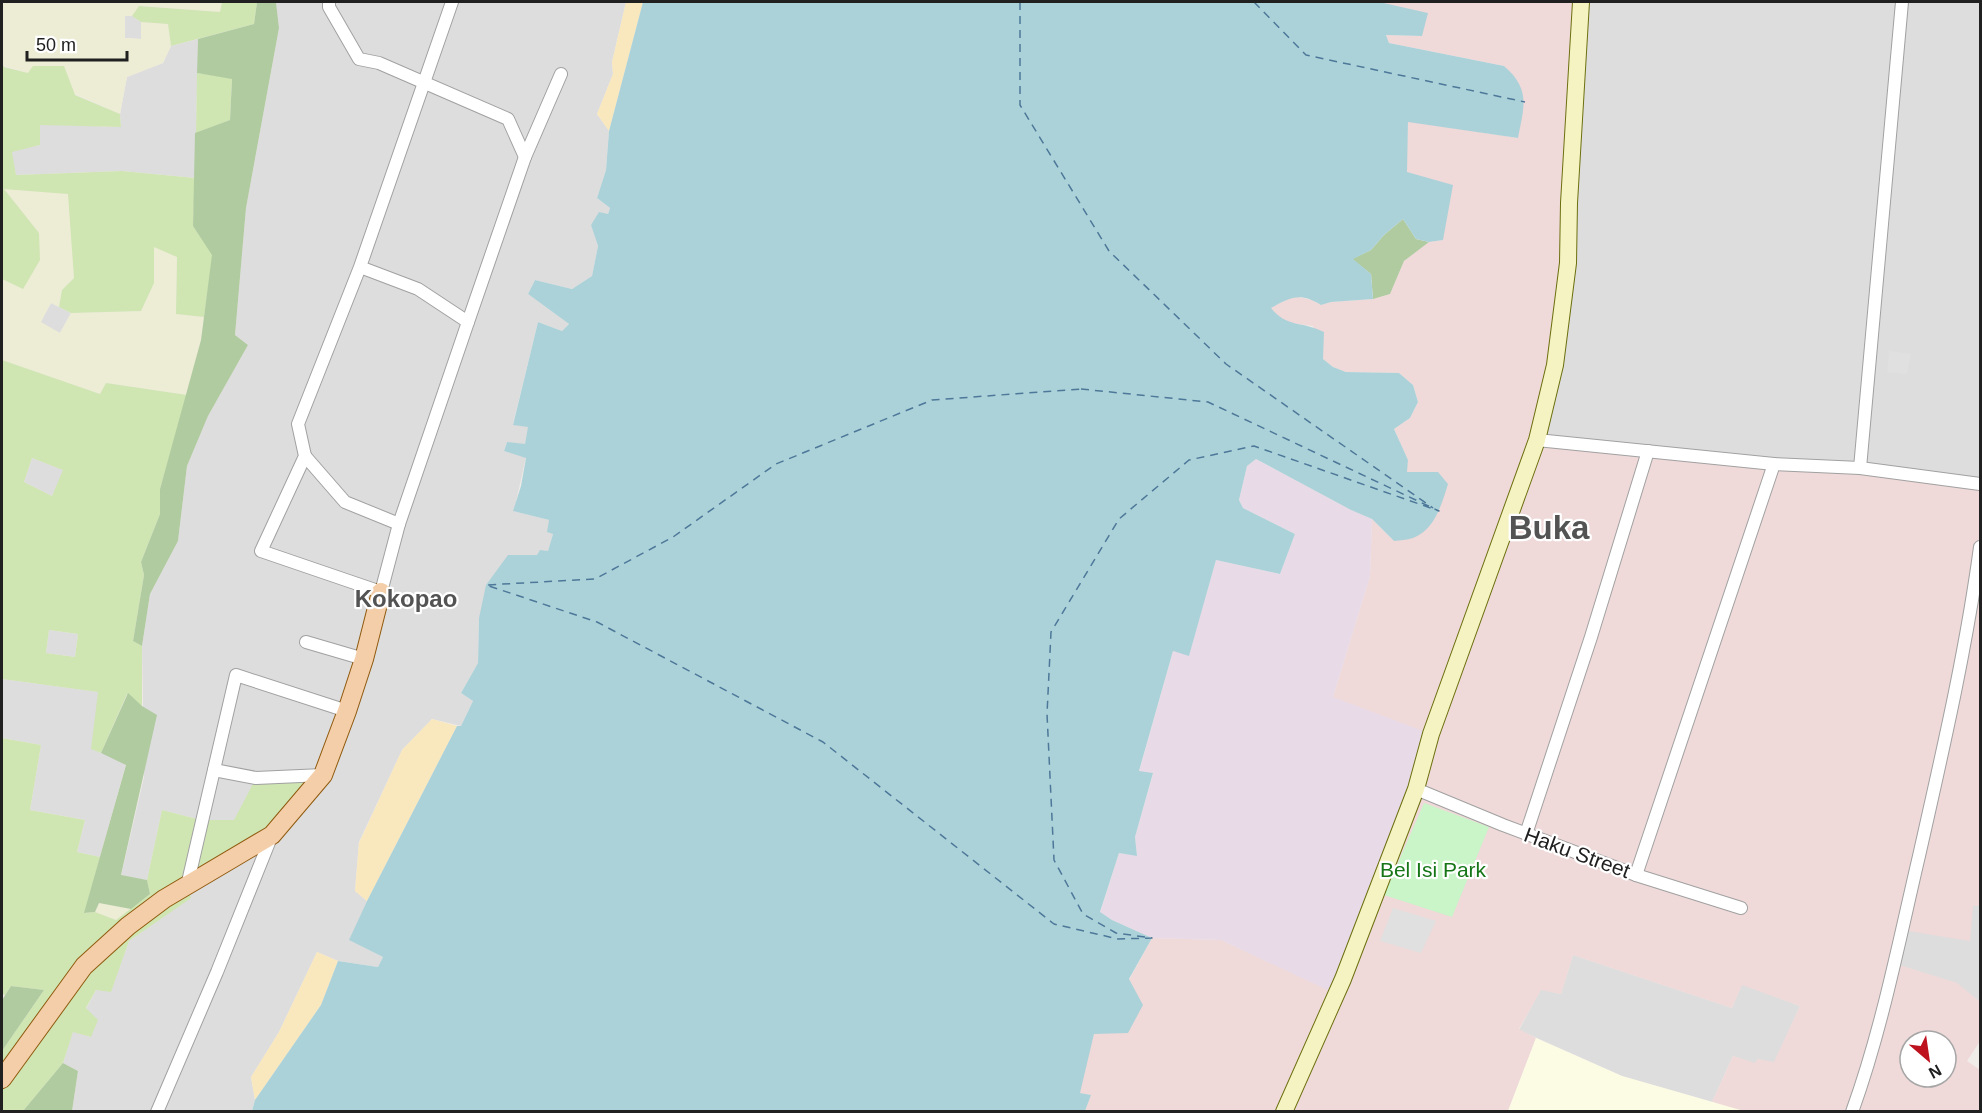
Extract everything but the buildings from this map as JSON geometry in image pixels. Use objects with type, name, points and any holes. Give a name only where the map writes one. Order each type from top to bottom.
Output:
[{"type":"main road","points":[[1284,1112],[1343,979],[1416,789],[1431,734],[1537,440],[1555,365],[1568,263],[1569,203],[1581,2]]},
{"type":"main road","points":[[2,1079],[84,966],[128,926],[165,899],[272,835],[322,775],[364,659],[381,592]]},
{"type":"street","points":[[329,2],[329,7],[359,59],[380,63],[508,119],[525,157]]},
{"type":"street","points":[[399,524],[345,502],[305,456],[298,424],[360,267],[452,2]]},
{"type":"street","points":[[1860,468],[1902,2]]},
{"type":"street","points":[[305,456],[261,551],[381,592],[399,524],[525,157],[561,74]]},
{"type":"street","points":[[360,267],[418,289],[468,322]]},
{"type":"street","points":[[1537,440],[1774,464],[1860,468],[1980,484]]},
{"type":"street","points":[[1526,834],[1591,637],[1648,451]]},
{"type":"street","points":[[1636,875],[1774,464]]},
{"type":"street","points":[[1852,1112],[1895,964],[1942,751],[1976,581],[1980,547]]},
{"type":"street","points":[[306,642],[364,659]]},
{"type":"street","points":[[187,886],[236,675],[347,711]]},
{"type":"street","points":[[213,770],[256,778],[322,775]]},
{"type":"street","name":"Haku Street","points":[[1416,789],[1526,834],[1636,875],[1741,908]]},
{"type":"street","points":[[157,1112],[272,835]]},
{"type":"shaded area","points":[[2,2],[222,2],[220,12],[140,6],[132,16],[125,16],[125,38],[141,39],[141,22],[168,24],[171,46],[163,63],[127,77],[120,114],[28,73],[4,66],[2,63]]},
{"type":"shaded area","points":[[276,2],[626,2],[612,62],[613,74],[597,114],[609,131],[606,170],[597,198],[610,208],[608,214],[591,224],[598,246],[592,276],[572,289],[535,280],[528,294],[569,324],[562,331],[538,322],[513,424],[529,426],[525,445],[507,442],[504,451],[526,457],[514,511],[549,520],[553,534],[548,552],[538,555],[479,618],[478,663],[461,693],[473,701],[461,726],[432,719],[402,750],[359,842],[355,891],[367,901],[350,940],[383,957],[378,967],[338,961],[317,952],[279,1032],[251,1077],[255,1100],[252,1111],[72,1111],[78,1071],[63,1063],[73,1031],[90,1037],[86,1009],[96,990],[111,991],[129,941],[157,921],[187,886],[234,820],[201,820],[162,810],[147,880],[121,876],[144,777],[142,646],[150,594],[178,541],[187,466],[208,416],[248,345],[235,335],[246,208],[279,28]]},
{"type":"shaded area","points":[[1379,2],[1581,2],[1569,203],[1537,440],[1980,484],[1980,906],[1973,906],[1970,941],[1902,930],[1896,964],[1957,983],[1980,1002],[1980,1041],[1967,1061],[1980,1070],[1980,1111],[1744,1112],[1712,1102],[1733,1056],[1755,1063],[1758,1059],[1774,1062],[1800,1006],[1742,985],[1732,1008],[1573,955],[1561,994],[1541,990],[1519,1029],[1536,1038],[1508,1111],[1085,1112],[1090,1095],[1079,1093],[1094,1033],[1129,980],[1152,938],[1221,940],[1335,993],[1333,697],[1370,576],[1372,519],[1394,541],[1438,472],[1406,473],[1408,460],[1394,429],[1410,418],[1418,402],[1413,385],[1399,373],[1346,372],[1333,367],[1323,359],[1313,326],[1290,323],[1280,318],[1270,308],[1294,296],[1312,300],[1321,305],[1331,302],[1373,299],[1390,294],[1404,261],[1429,242],[1443,240],[1406,172],[1408,121],[1518,138],[1504,66],[1389,43],[1386,35],[1422,36]]},
{"type":"shaded area","points":[[1581,2],[1980,2],[1980,484],[1537,440]]},
{"type":"shaded area","points":[[125,16],[132,16],[141,22],[141,39],[125,38]]},
{"type":"shaded area","points":[[198,39],[195,178],[122,171],[16,175],[11,151],[40,145],[39,124],[121,127],[120,114],[127,77],[163,63],[171,46]]},
{"type":"shaded area","points":[[3,188],[69,194],[74,278],[62,290],[59,307],[51,303],[41,322],[60,333],[71,313],[141,311],[154,283],[154,247],[177,256],[176,314],[204,317],[201,340],[187,395],[106,383],[100,394],[2,360],[2,279],[23,289],[39,233]]},
{"type":"shaded area","points":[[51,303],[71,313],[60,333],[40,323]]},
{"type":"shaded area","points":[[1889,351],[1911,354],[1907,374],[1887,372]]},
{"type":"shaded area","points":[[32,458],[64,470],[52,496],[24,482]]},
{"type":"shaded area","points":[[1256,459],[1372,519],[1370,576],[1333,697],[1431,734],[1336,994],[1221,940],[1152,938],[1100,913],[1119,853],[1137,855],[1135,837],[1153,774],[1139,772],[1173,651],[1189,655],[1216,560],[1280,574],[1295,534],[1243,508],[1239,500],[1247,466]]},
{"type":"shaded area","points":[[49,630],[78,634],[75,657],[46,653]]},
{"type":"shaded area","points":[[2,679],[99,692],[92,749],[126,764],[100,857],[77,852],[85,820],[30,810],[41,745],[2,738]]},
{"type":"shaded area","points":[[99,903],[131,909],[116,920],[95,912]]},
{"type":"shaded area","points":[[1973,906],[1980,906],[1980,1002],[1956,983],[1895,964],[1902,930]]},
{"type":"shaded area","points":[[1393,908],[1436,921],[1421,953],[1380,941]]},
{"type":"shaded area","points":[[1573,955],[1732,1008],[1742,984],[1800,1006],[1774,1063],[1758,1059],[1755,1064],[1733,1056],[1712,1102],[1622,1076],[1519,1030],[1541,989],[1561,994]]},
{"type":"shaded area","points":[[1536,1038],[1622,1076],[1744,1111],[1508,1111]]},
{"type":"green space","points":[[222,2],[257,2],[254,24],[171,46],[168,24],[141,22],[132,16],[139,6],[220,12]]},
{"type":"green space","points":[[257,2],[276,2],[279,28],[246,208],[235,335],[248,345],[208,416],[187,466],[178,541],[150,594],[142,646],[133,641],[144,575],[141,562],[160,514],[160,489],[201,340],[212,255],[193,226],[195,133],[230,120],[232,79],[197,73],[198,39],[254,24]]},
{"type":"green space","points":[[2,63],[4,67],[28,73],[33,66],[64,66],[75,95],[120,114],[121,127],[40,125],[40,145],[12,152],[16,175],[122,171],[195,178],[193,226],[213,255],[204,317],[176,314],[177,257],[154,247],[154,283],[141,311],[71,313],[59,307],[62,290],[74,278],[68,194],[4,189],[39,233],[40,260],[23,289],[2,279]]},
{"type":"green space","points":[[197,73],[232,78],[230,120],[196,133]]},
{"type":"green space","points":[[1403,219],[1416,239],[1429,242],[1404,261],[1390,294],[1373,299],[1371,274],[1352,259],[1371,250]]},
{"type":"green space","points":[[2,360],[100,394],[106,383],[187,395],[160,489],[160,514],[141,562],[144,575],[133,641],[142,646],[142,706],[127,694],[101,753],[91,749],[98,692],[2,679]],"holes":[[[32,458],[63,470],[52,496],[24,482]],[[49,630],[78,634],[75,657],[46,653]]]},
{"type":"green space","points":[[128,693],[142,706],[157,715],[121,875],[147,880],[150,894],[131,909],[99,903],[95,912],[84,913],[126,765],[101,753]]},
{"type":"green space","points":[[2,738],[41,745],[30,810],[85,820],[77,852],[100,857],[85,913],[95,912],[116,920],[150,894],[147,880],[162,810],[201,820],[234,820],[256,778],[323,775],[272,835],[187,887],[191,898],[129,941],[111,992],[96,990],[86,1008],[98,1020],[91,1037],[73,1032],[63,1063],[23,1111],[2,1111],[2,1051],[44,990],[11,986],[5,995],[2,994]]},
{"type":"green space","name":"Bel Isi Park","points":[[1424,803],[1489,827],[1452,917],[1384,895]]},
{"type":"green space","points":[[11,986],[44,990],[2,1051],[2,1000]]},
{"type":"green space","points":[[63,1063],[78,1071],[72,1111],[23,1111]]},
{"type":"sand","points":[[626,2],[643,2],[609,131],[597,114],[613,74],[612,62]]},
{"type":"sand","points":[[432,719],[457,726],[367,901],[355,891],[359,843],[402,750]]},
{"type":"sand","points":[[317,952],[338,961],[321,1005],[255,1100],[251,1077],[279,1032]]},
{"type":"water","points":[[643,2],[1379,2],[1428,13],[1422,36],[1386,35],[1389,43],[1504,66],[1513,74],[1522,91],[1523,108],[1518,138],[1408,122],[1407,172],[1453,185],[1443,240],[1429,242],[1416,239],[1403,219],[1371,250],[1353,259],[1371,274],[1373,299],[1331,302],[1321,305],[1301,297],[1284,301],[1271,308],[1283,319],[1324,332],[1323,359],[1333,367],[1346,372],[1399,373],[1413,385],[1418,402],[1410,418],[1394,429],[1408,460],[1407,472],[1438,472],[1448,484],[1436,515],[1427,529],[1413,538],[1394,541],[1372,519],[1256,459],[1247,466],[1239,500],[1243,508],[1295,534],[1280,574],[1216,560],[1189,656],[1173,651],[1139,771],[1153,773],[1135,837],[1137,856],[1119,853],[1100,912],[1152,938],[1129,979],[1143,1005],[1128,1033],[1094,1034],[1080,1093],[1091,1095],[1085,1111],[252,1111],[255,1100],[321,1005],[338,961],[378,967],[383,957],[349,940],[457,726],[461,726],[473,701],[461,693],[478,663],[479,618],[486,585],[508,555],[537,555],[540,550],[548,551],[553,534],[547,532],[549,520],[513,511],[521,486],[526,458],[504,451],[507,442],[525,444],[528,427],[513,425],[538,322],[562,331],[569,324],[528,294],[535,280],[572,289],[592,276],[598,246],[591,225],[599,212],[608,214],[610,208],[597,198],[606,170],[609,131]]},
{"type":"ferry route","points":[[1020,2],[1020,105],[1109,251],[1226,364],[1433,508]]},
{"type":"ferry route","points":[[1254,2],[1306,55],[1525,102]]},
{"type":"ferry route","points":[[1081,389],[1208,402],[1439,511],[1254,446],[1189,460],[1119,519],[1051,632],[1047,714],[1054,860],[1083,914],[1116,933],[1152,938],[1118,939],[1054,924],[823,742],[597,622],[486,585],[595,579],[673,537],[776,464],[932,400],[1081,389]]},
{"type":"district","name":"Buka","points":[[1549,527]]},
{"type":"district","name":"Kokopao","points":[[406,599]]}]
